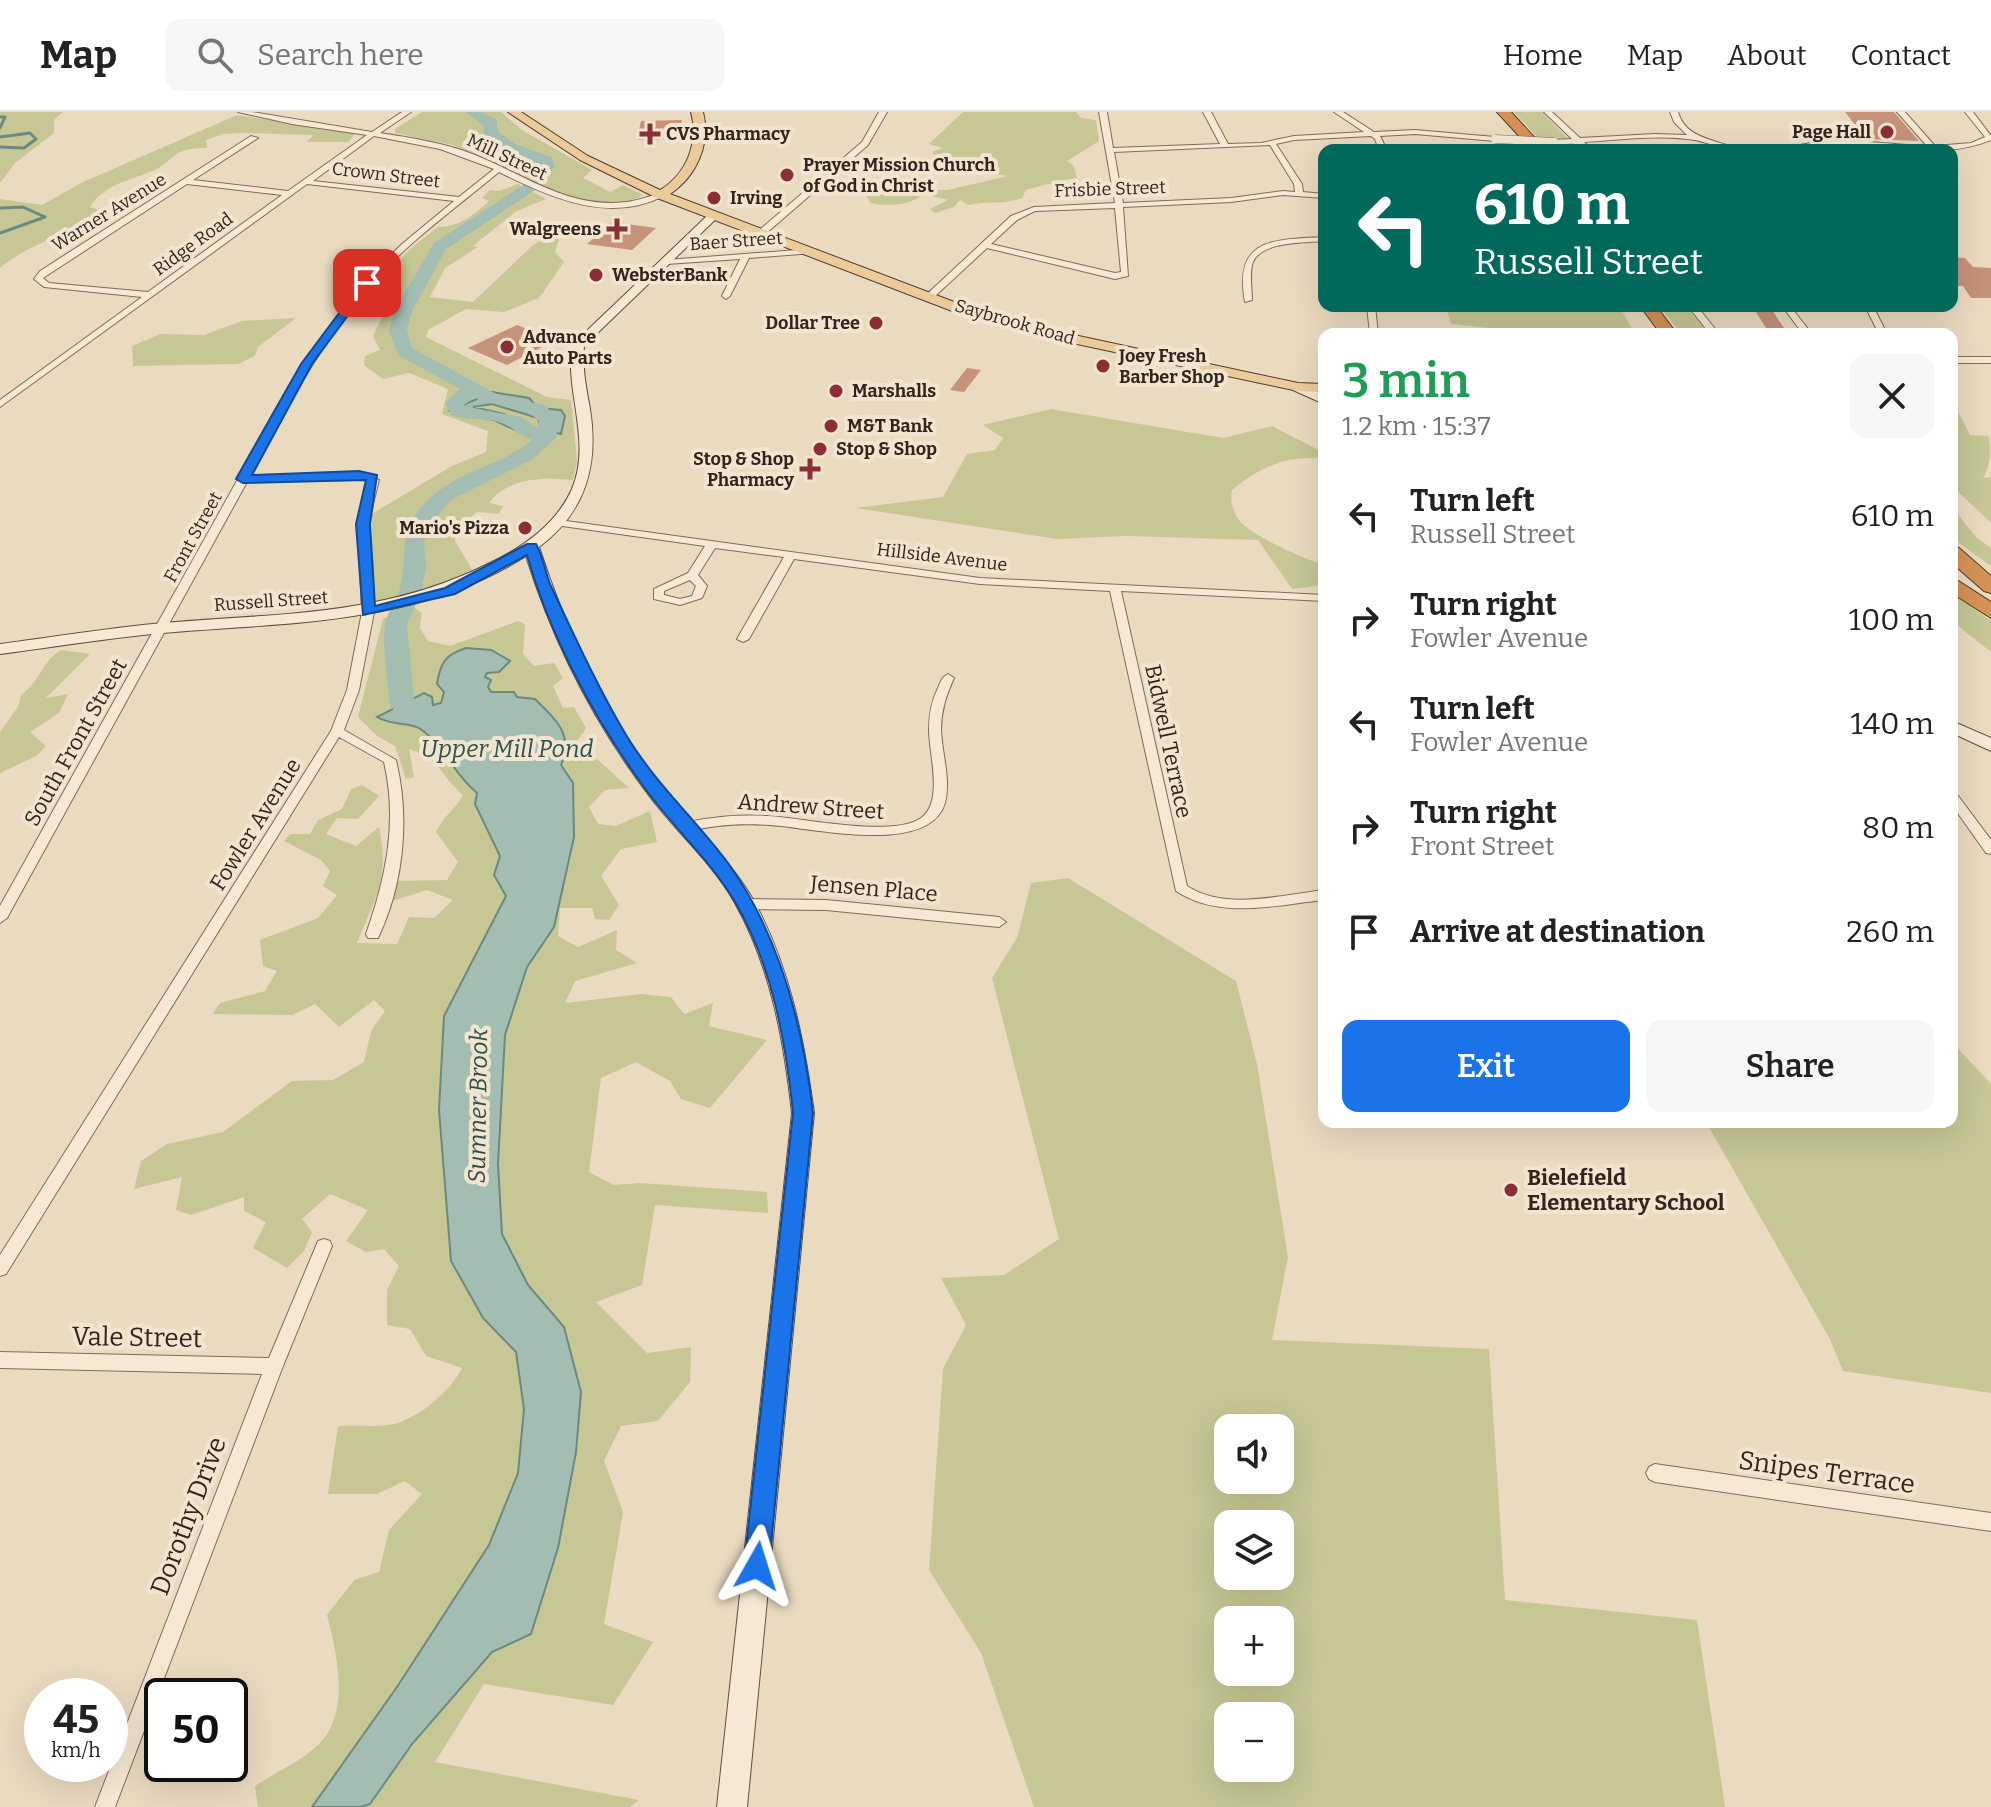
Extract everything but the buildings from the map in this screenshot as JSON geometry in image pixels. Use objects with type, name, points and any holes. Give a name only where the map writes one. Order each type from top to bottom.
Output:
[{"type":"highway","points":[[1489,112],[1517,144]]},
{"type":"highway","points":[[1504,112],[1533,144]]},
{"type":"highway","points":[[1958,557],[1991,587]]},
{"type":"highway","points":[[1958,571],[1991,596]]},
{"type":"highway","points":[[1958,587],[1991,612]]},
{"type":"main road","name":"Saybrook Road","points":[[514,112],[584,158],[661,195],[929,297],[1030,330],[1298,387],[1318,397]]},
{"type":"main road","points":[[661,195],[674,189],[686,176],[699,135],[697,112]]},
{"type":"main road","points":[[666,262],[713,216]]},
{"type":"main road","name":"Russell Street","points":[[0,649],[162,629],[389,608],[433,598],[531,547],[559,523],[581,485],[587,462],[577,349],[598,323],[666,262]]},
{"type":"main road","points":[[1298,387],[1318,388]]},
{"type":"main road","points":[[531,547],[540,577],[589,686],[647,780],[685,828],[721,866],[746,904],[768,955],[798,1062],[803,1113],[732,1807]]},
{"type":"main road","points":[[1958,729],[1991,745]]},
{"type":"street","name":"Mill Street","points":[[242,112],[452,150],[545,193],[572,202],[622,206],[661,195]]},
{"type":"street","name":"Ridge Road","points":[[0,404],[372,134],[407,112]]},
{"type":"street","points":[[760,234],[865,143],[883,112]]},
{"type":"street","points":[[986,245],[1122,276],[1126,270],[1119,204],[1103,112]]},
{"type":"street","points":[[1207,112],[1225,146]]},
{"type":"street","points":[[1338,112],[1373,134],[1379,144]]},
{"type":"street","points":[[1548,112],[1580,142]]},
{"type":"street","points":[[1674,112],[1678,124],[1697,138]]},
{"type":"street","points":[[1901,112],[1929,144]]},
{"type":"street","points":[[1958,145],[1973,145],[1985,141],[1990,135],[1969,112]]},
{"type":"street","points":[[1110,150],[1225,146],[1304,137],[1424,132],[1481,139],[1554,142],[1655,136],[1697,138],[1716,144]]},
{"type":"street","name":"Warner Avenue","points":[[149,295],[47,285],[38,279],[254,138]]},
{"type":"street","points":[[1481,139],[1483,144]]},
{"type":"street","points":[[1272,143],[1298,184],[1299,193]]},
{"type":"street","name":"Front Street","points":[[162,629],[307,364],[367,283],[497,170]]},
{"type":"street","points":[[186,182],[290,194]]},
{"type":"street","name":"Crown Street","points":[[306,182],[462,200]]},
{"type":"street","name":"Frisbie Street","points":[[929,297],[1014,218],[1034,209],[1231,200],[1299,193],[1318,195]]},
{"type":"street","points":[[1248,300],[1249,261],[1256,252],[1270,246],[1318,240]]},
{"type":"street","name":"Baer Street","points":[[666,262],[810,251]]},
{"type":"street","points":[[726,296],[746,256]]},
{"type":"street","points":[[1697,312],[1710,328]]},
{"type":"street","points":[[1791,312],[1803,328]]},
{"type":"street","points":[[1958,360],[1991,360]]},
{"type":"street","name":"Fowler Avenue","points":[[1,1266],[337,731],[353,690],[368,612],[363,524],[373,478],[359,475],[243,479]]},
{"type":"street","name":"Hillside Avenue","points":[[559,523],[980,581],[1318,598]]},
{"type":"street","points":[[692,575],[712,544]]},
{"type":"street","points":[[743,639],[791,555]]},
{"type":"street","name":"Bidwell Terrace","points":[[1115,589],[1181,888],[1191,898],[1228,903],[1318,896]]},
{"type":"street","name":"South Front Street","points":[[0,918],[162,629]]},
{"type":"street","name":"Andrew Street","points":[[685,828],[712,820],[745,818],[890,833],[919,827],[934,814],[941,796],[936,702],[948,678]]},
{"type":"street","points":[[337,731],[390,760],[396,782],[395,858],[387,898],[373,934]]},
{"type":"street","points":[[1958,805],[1991,850]]},
{"type":"street","name":"Jensen Place","points":[[746,904],[826,905],[999,922]]},
{"type":"street","name":"Dorothy Drive","points":[[105,1807],[274,1366],[324,1246]]},
{"type":"street","name":"Vale Street","points":[[0,1360],[274,1366]]},
{"type":"street","name":"Snipes Terrace","points":[[1655,1473],[1991,1522]]},
{"type":"green space","points":[[0,112],[63,112],[54,120],[54,133],[15,163],[0,183]]},
{"type":"green space","points":[[422,112],[501,112],[522,130],[592,170],[583,178],[610,192],[623,185],[643,195],[633,200],[635,202],[592,202],[558,194],[453,145],[395,133],[395,129]]},
{"type":"green space","points":[[963,112],[1076,112],[1081,118],[1096,120],[1099,141],[1067,161],[1074,166],[1077,178],[1065,180],[1060,186],[1048,184],[1026,190],[1022,198],[969,205],[960,200],[954,207],[935,213],[930,209],[948,200],[923,194],[913,201],[898,204],[871,203],[866,196],[876,190],[948,190],[1008,176],[962,168],[960,164],[940,164],[932,152],[943,148],[929,144]]},
{"type":"green space","points":[[1514,112],[1542,112],[1568,139],[1538,138]]},
{"type":"green space","points":[[237,115],[355,133],[349,142],[307,142],[313,135],[242,133],[222,134],[206,140],[207,148],[186,150],[158,168],[109,189],[90,207],[104,212],[25,251],[0,268],[0,199],[42,205],[81,183]]},
{"type":"green space","points":[[518,184],[546,199],[515,212],[473,246],[478,247],[445,268],[430,297],[473,302],[541,240],[559,239],[555,252],[564,262],[539,298],[504,312],[466,309],[428,330],[426,337],[547,397],[571,400],[577,461],[573,480],[539,479],[506,488],[489,503],[503,506],[499,514],[477,512],[456,529],[455,541],[473,571],[448,585],[380,604],[373,599],[372,514],[452,466],[486,452],[488,431],[442,414],[448,389],[409,373],[383,379],[364,365],[365,356],[380,350],[373,336],[386,309],[386,292],[379,284],[410,249],[438,227],[453,225],[472,215],[489,201],[482,198],[490,190],[499,191]]},
{"type":"green space","points":[[1448,312],[1622,312],[1632,328],[1490,328],[1451,324]]},
{"type":"green space","points":[[1664,312],[1691,312],[1704,328],[1676,328]]},
{"type":"green space","points":[[296,318],[258,347],[255,356],[238,364],[133,366],[132,346],[160,334],[204,335],[242,321]]},
{"type":"green space","points":[[1051,409],[1223,438],[1272,426],[1318,450],[1318,459],[1299,458],[1275,464],[1253,475],[1232,490],[1233,509],[1239,520],[1254,532],[1318,562],[1318,586],[1292,589],[1258,540],[1127,536],[1057,539],[856,508],[943,497],[967,454],[995,450],[1003,438],[983,425]]},
{"type":"green space","points":[[1958,412],[1970,435],[1989,436],[1990,458],[1983,478],[1991,477],[1991,523],[1958,492]]},
{"type":"green space","points":[[1958,514],[1977,538],[1991,548],[1991,566],[1958,542]]},
{"type":"green space","points":[[1958,596],[1991,621],[1991,652],[1958,626]]},
{"type":"green space","points":[[413,607],[422,613],[420,628],[428,641],[450,646],[518,621],[525,624],[523,654],[534,666],[554,663],[563,678],[553,686],[563,708],[574,707],[586,728],[577,741],[629,788],[605,790],[589,807],[598,824],[616,826],[650,811],[657,842],[621,849],[601,876],[619,905],[609,920],[595,919],[592,908],[560,908],[558,936],[578,947],[617,930],[616,950],[637,963],[575,981],[565,1003],[641,994],[671,997],[684,1014],[713,1003],[709,1026],[767,1040],[710,1108],[681,1099],[670,1081],[636,1062],[601,1078],[589,1172],[614,1185],[640,1183],[767,1192],[768,1213],[655,1205],[642,1285],[596,1302],[647,1353],[691,1347],[690,1382],[658,1421],[621,1426],[604,1461],[623,1512],[604,1624],[653,1642],[613,1705],[484,1684],[435,1762],[639,1800],[630,1807],[361,1807],[370,1804],[412,1744],[492,1652],[531,1633],[558,1548],[576,1452],[581,1392],[564,1327],[528,1285],[501,1234],[498,1164],[505,1035],[527,967],[554,927],[444,1016],[439,1110],[451,1261],[483,1318],[516,1352],[524,1409],[518,1473],[489,1545],[397,1687],[312,1807],[258,1807],[255,1786],[304,1756],[328,1732],[335,1717],[339,1683],[327,1615],[354,1580],[379,1572],[389,1530],[422,1494],[405,1481],[377,1494],[328,1494],[338,1426],[389,1425],[410,1418],[441,1396],[462,1368],[426,1356],[410,1329],[387,1325],[387,1290],[399,1266],[384,1249],[366,1252],[346,1241],[368,1210],[330,1194],[302,1219],[312,1232],[304,1251],[287,1268],[253,1248],[266,1222],[244,1211],[244,1197],[191,1215],[176,1210],[182,1177],[134,1189],[141,1161],[167,1144],[223,1132],[292,1081],[333,1080],[364,1062],[371,1031],[385,1011],[374,1000],[339,1027],[315,1004],[292,1015],[213,1014],[220,1003],[265,991],[277,971],[263,966],[260,940],[318,918],[337,895],[323,886],[330,871],[321,860],[284,841],[290,834],[310,834],[318,820],[342,809],[351,789],[362,785],[379,796],[358,819],[337,818],[326,834],[356,846],[379,827],[382,875],[357,943],[397,944],[409,917],[434,918],[453,900],[427,890],[392,901],[398,881],[447,880],[458,862],[436,832],[463,795],[435,763],[409,749],[414,777],[406,779],[395,746],[377,736],[358,717],[383,619]]},
{"type":"green space","points":[[61,650],[90,654],[46,698],[68,694],[59,713],[30,732],[46,746],[36,756],[0,773],[0,732],[18,707],[21,695]]},
{"type":"green space","points":[[1068,878],[1236,981],[1257,1064],[1288,1257],[1272,1340],[1489,1349],[1505,1600],[1697,1620],[1725,1807],[1034,1807],[981,1653],[929,1570],[943,1369],[966,1325],[941,1278],[1004,1275],[1059,1239],[992,978],[1017,938],[1031,883]]},
{"type":"green space","points":[[1958,1048],[1991,1084],[1991,1393],[1843,1371],[1830,1339],[1709,1128],[1958,1128]]},
{"type":"water","points":[[492,392],[529,398],[538,408],[561,410],[565,416],[561,434],[541,430],[538,418],[492,404],[473,407],[504,414],[523,427],[515,430],[494,420],[450,411]]},
{"type":"water","name":"Upper Mill Pond","points":[[466,648],[491,650],[510,661],[499,672],[487,673],[485,677],[491,680],[488,687],[491,692],[514,692],[517,697],[535,699],[550,714],[564,737],[566,745],[561,765],[573,783],[574,837],[554,927],[527,967],[505,1035],[498,1164],[502,1234],[528,1285],[564,1327],[581,1392],[576,1452],[558,1548],[531,1634],[492,1652],[412,1744],[370,1804],[361,1807],[312,1807],[397,1687],[489,1545],[518,1473],[524,1409],[516,1352],[483,1318],[451,1261],[439,1110],[444,1016],[506,896],[494,875],[500,856],[475,804],[477,793],[436,743],[415,726],[377,717],[424,693],[432,697],[433,705],[441,703],[444,692],[437,684],[442,665],[453,653]]},
{"type":"waterway","name":"Sumner Brook","points":[[473,112],[484,122],[492,123],[489,132],[510,147],[546,160],[548,166],[536,183],[440,246],[404,309],[398,330],[404,351],[494,400],[538,409],[549,420],[546,438]]},
{"type":"waterway","points":[[0,117],[5,117],[0,128]]},
{"type":"waterway","points":[[0,137],[30,133],[36,139],[24,148],[0,147]]},
{"type":"waterway","points":[[0,208],[23,207],[45,217],[0,233]]},
{"type":"waterway","points":[[469,388],[469,392],[454,403],[454,408],[459,412],[501,417],[514,421],[523,431],[546,438]]},
{"type":"waterway","name":"Sumner Brook","points":[[436,722],[402,705],[396,624],[409,595],[415,569],[413,542],[423,519],[444,496],[526,455],[546,438]]},
{"type":"place","name":"Page Hall","points":[[1887,132]]},
{"type":"place","name":"CVS Pharmacy","points":[[650,134]]},
{"type":"place","name":"Prayer Mission Church of God in Christ","points":[[787,175]]},
{"type":"place","name":"Irving","points":[[714,198]]},
{"type":"place","name":"Walgreens","points":[[617,229]]},
{"type":"place","name":"WebsterBank","points":[[596,275]]},
{"type":"place","name":"Dollar Tree","points":[[876,323]]},
{"type":"place","name":"Advance Auto Parts","points":[[507,347]]},
{"type":"place","name":"Joey Fresh Barber Shop","points":[[1103,366]]},
{"type":"place","name":"Marshalls","points":[[836,391]]},
{"type":"place","name":"M&T Bank","points":[[831,426]]},
{"type":"place","name":"Stop & Shop","points":[[820,449]]},
{"type":"place","name":"Stop & Shop Pharmacy","points":[[810,469]]},
{"type":"place","name":"Mario's Pizza","points":[[525,528]]},
{"type":"place","name":"Bielefield Elementary School","points":[[1511,1190]]},
{"type":"route","points":[[367,283],[307,364],[243,479],[359,475],[373,478],[363,524],[368,612],[433,598],[531,547],[540,577],[589,686],[647,780],[685,828],[721,866],[746,904],[768,955],[786,1014],[798,1062],[803,1113],[757,1566]]}]
